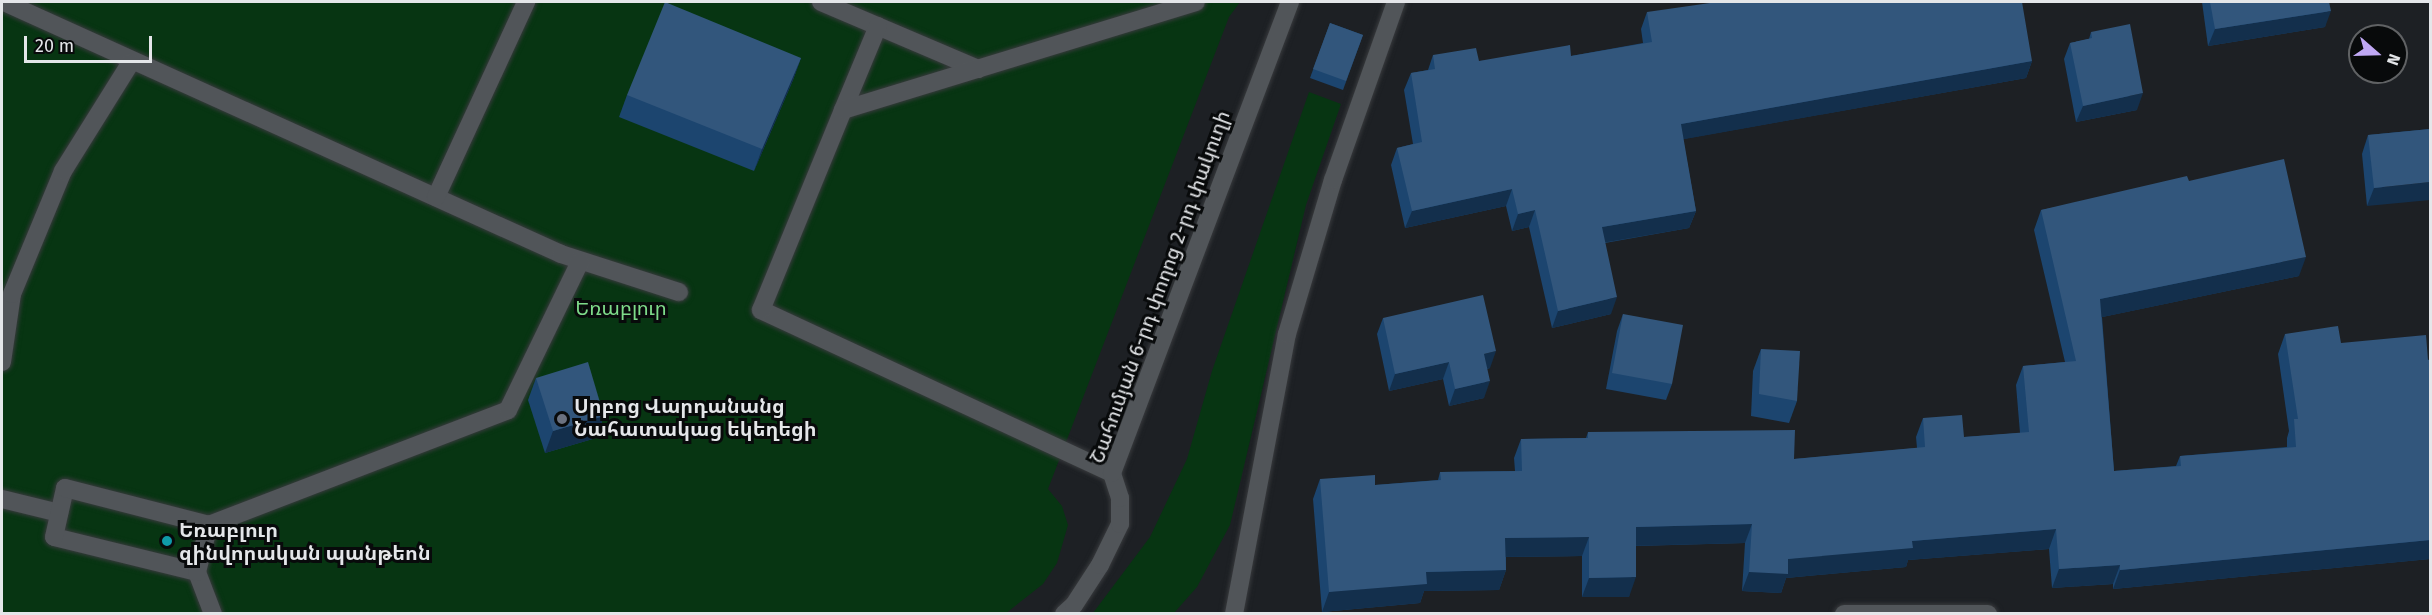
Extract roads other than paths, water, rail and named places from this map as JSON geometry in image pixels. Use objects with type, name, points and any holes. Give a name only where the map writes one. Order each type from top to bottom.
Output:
[{"type":"street","points":[[4,2],[131,62],[580,262],[679,292]]},
{"type":"street","points":[[436,197],[526,2]]},
{"type":"street","points":[[821,2],[978,69]]},
{"type":"street","points":[[843,110],[1196,2]]},
{"type":"street","name":"Շահումյան 6-րդ փողոց 2-րդ փակուղի","points":[[1064,614],[1074,605],[1100,565],[1120,524],[1120,498],[1112,473],[1290,2]]},
{"type":"street","points":[[1234,614],[1287,334],[1333,180],[1395,2]]},
{"type":"street","points":[[878,26],[761,310],[1112,473]]},
{"type":"street","points":[[2,362],[7,292],[63,171],[131,62]]},
{"type":"street","points":[[198,572],[54,537],[65,488],[209,525],[236,511],[508,410],[580,262]]},
{"type":"street","points":[[2,499],[59,513]]},
{"type":"street","points":[[209,525],[198,572],[213,614]]},
{"type":"street","points":[[1844,614],[1988,614]]},
{"type":"place","name":"Սրբոց Վարդանանց Նահատակաց եկեղեցի","points":[[562,419]]},
{"type":"place","name":"Եռաբլուր զինվորական պանթեոն","points":[[167,541]]},
{"type":"park label","name":"Եռաբլուր","points":[[621,308]]}]
